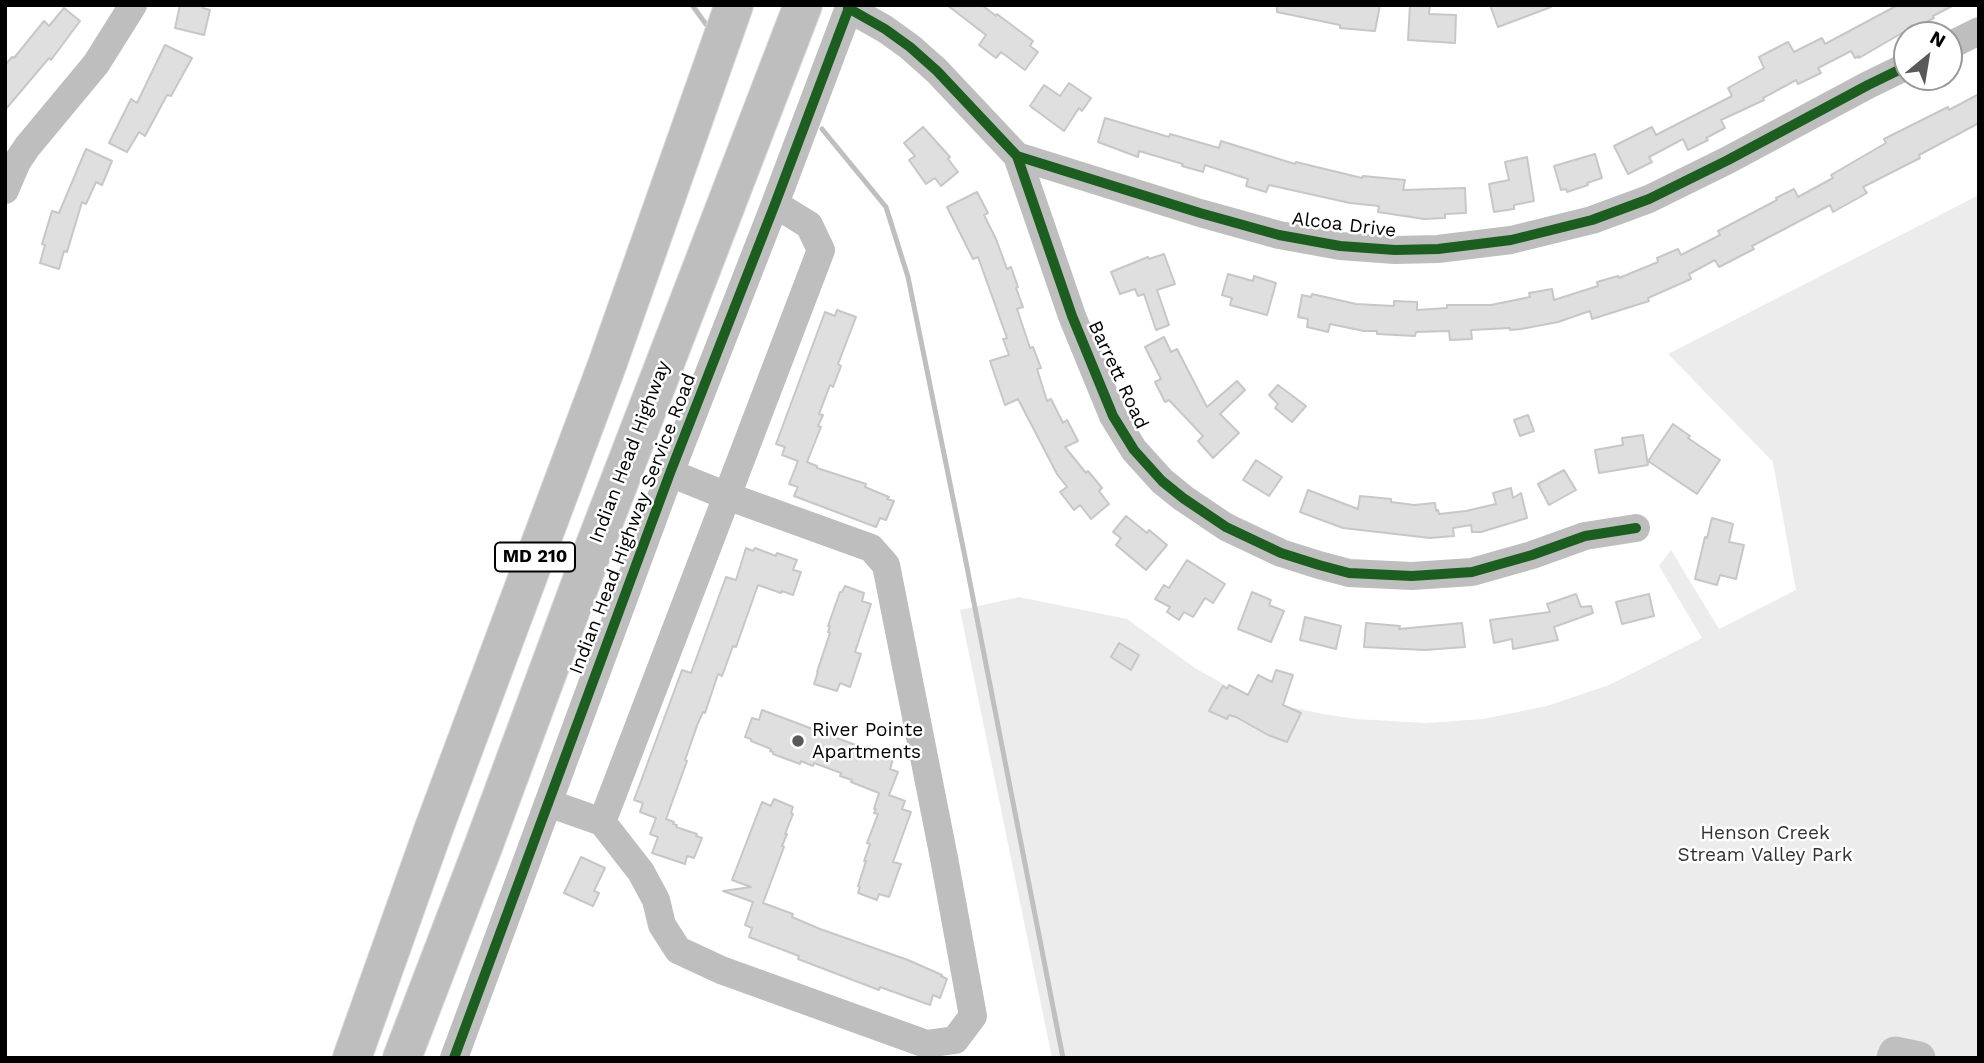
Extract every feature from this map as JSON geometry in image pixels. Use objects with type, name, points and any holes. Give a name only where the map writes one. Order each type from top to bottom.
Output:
[{"type":"highway","name":"MD 210","points":[[352,1058],[434,828],[607,365],[734,5]]},
{"type":"highway","name":"Indian Head Highway","points":[[402,1058],[590,558],[803,5]]},
{"type":"street","points":[[5,190],[27,147],[96,64],[133,5]]},
{"type":"street","name":"Alcoa Drive","points":[[849,7],[911,47],[1017,156],[1279,235],[1367,249],[1461,247],[1511,240],[1592,220],[1649,199],[1893,73]]},
{"type":"street","name":"Indian Head Highway Service Road","points":[[454,1058],[670,473],[849,7]]},
{"type":"street","points":[[1963,39],[1979,31]]},
{"type":"street","name":"Barrett Road","points":[[1017,156],[1072,316],[1113,416],[1134,450],[1163,481],[1226,527],[1281,552],[1349,573],[1412,576],[1472,572],[1585,536],[1636,528]]},
{"type":"street","points":[[602,822],[821,250],[809,225],[775,204]]},
{"type":"street","points":[[548,803],[602,822],[641,872],[656,900],[662,925],[678,950],[721,970],[926,1044],[955,1040],[973,1016],[886,565],[871,548],[670,473]]},
{"type":"green space","name":"Henson Creek Stream Valley Park","points":[[1979,195],[1979,1058],[1052,1058],[960,610],[1019,597],[1127,619],[1195,668],[1229,687],[1290,707],[1356,719],[1426,723],[1483,719],[1547,706],[1609,685],[1702,638],[1659,566],[1671,550],[1719,629],[1796,590],[1773,462],[1668,354]]},
{"type":"building","points":[[180,5],[204,5],[203,8],[210,10],[204,35],[175,28]]},
{"type":"building","points":[[947,5],[982,5],[1033,41],[1030,46],[1038,52],[1025,70],[1001,52],[996,58],[979,45],[986,35]]},
{"type":"building","points":[[1277,5],[1380,5],[1374,31],[1340,28],[1340,25],[1277,12]]},
{"type":"building","points":[[1410,5],[1430,5],[1429,14],[1456,15],[1455,43],[1408,40]]},
{"type":"building","points":[[1490,5],[1551,5],[1551,7],[1498,27]]},
{"type":"building","points":[[1898,5],[1954,5],[1928,21],[1893,21],[1893,38],[1859,58],[1855,58],[1851,51],[1818,68],[1821,73],[1798,84],[1796,80],[1763,98],[1764,100],[1721,120],[1725,128],[1706,138],[1708,140],[1688,150],[1683,139],[1649,157],[1652,162],[1628,174],[1614,146],[1652,127],[1656,135],[1732,96],[1728,88],[1764,68],[1759,57],[1788,42],[1794,52],[1822,38],[1825,44]]},
{"type":"building","points":[[64,8],[80,21],[51,60],[49,58],[5,110],[5,65],[44,21],[49,26]]},
{"type":"building","points":[[165,45],[192,58],[171,96],[167,95],[145,136],[139,132],[127,152],[109,143],[131,99],[137,103]]},
{"type":"building","points":[[1069,83],[1091,98],[1082,111],[1079,108],[1064,131],[1030,106],[1044,85],[1060,96]]},
{"type":"building","points":[[1979,94],[1979,123],[1919,155],[1920,158],[1863,187],[1867,193],[1833,212],[1830,205],[1752,246],[1754,249],[1719,267],[1715,260],[1689,274],[1691,279],[1648,298],[1649,301],[1592,319],[1590,311],[1558,322],[1521,329],[1471,330],[1472,339],[1450,340],[1449,331],[1416,332],[1415,336],[1377,334],[1377,331],[1330,324],[1328,332],[1307,327],[1308,319],[1298,317],[1302,295],[1311,297],[1312,294],[1356,304],[1394,306],[1394,301],[1417,302],[1417,310],[1447,308],[1447,305],[1491,305],[1530,297],[1529,293],[1552,289],[1554,300],[1598,286],[1597,282],[1618,276],[1619,278],[1658,262],[1657,258],[1678,249],[1681,255],[1720,235],[1718,231],[1794,189],[1798,197],[1833,178],[1831,175],[1886,143],[1884,139]]},
{"type":"building","points":[[1105,118],[1219,148],[1221,141],[1295,164],[1296,162],[1362,178],[1405,180],[1403,190],[1465,188],[1466,213],[1424,219],[1378,212],[1379,206],[1350,203],[1269,185],[1266,192],[1246,186],[1248,179],[1205,165],[1203,172],[1139,151],[1138,157],[1098,142]]},
{"type":"building","points":[[923,127],[950,157],[948,159],[958,172],[941,186],[935,178],[926,184],[909,160],[915,156],[904,143]]},
{"type":"building","points":[[86,149],[112,161],[102,185],[96,182],[86,204],[82,202],[59,269],[40,263],[45,245],[42,244],[52,211],[59,213]]},
{"type":"building","points":[[1595,154],[1602,178],[1567,192],[1566,189],[1561,190],[1554,166]]},
{"type":"building","points":[[1527,157],[1534,201],[1514,205],[1514,209],[1494,212],[1489,184],[1509,180],[1505,162]]},
{"type":"building","points":[[977,192],[988,213],[984,215],[1007,269],[1011,267],[1018,287],[1016,288],[1023,307],[1017,309],[1030,348],[1033,347],[1041,368],[1037,369],[1047,401],[1051,399],[1063,423],[1067,420],[1078,441],[1065,447],[1102,488],[1099,491],[1109,504],[1091,519],[1080,505],[1074,510],[1060,492],[1067,487],[1057,474],[1018,399],[1005,405],[990,361],[1009,355],[1003,339],[1007,338],[978,257],[973,259],[947,207]]},
{"type":"building","points":[[1164,254],[1175,284],[1157,290],[1169,325],[1156,330],[1144,294],[1138,296],[1135,289],[1120,294],[1111,272],[1148,257],[1149,259]]},
{"type":"building","points":[[1228,274],[1253,281],[1254,276],[1276,283],[1267,315],[1230,305],[1232,298],[1222,295]]},
{"type":"building","points":[[837,310],[856,317],[838,364],[841,366],[833,387],[830,385],[819,414],[823,415],[818,426],[821,427],[807,462],[817,468],[866,484],[865,487],[894,501],[886,520],[880,518],[876,527],[794,496],[798,487],[789,484],[798,461],[782,455],[785,447],[776,444],[825,312],[835,316]]},
{"type":"building","points":[[1164,337],[1171,352],[1177,349],[1207,407],[1237,381],[1245,390],[1220,414],[1239,433],[1213,458],[1198,441],[1203,436],[1169,400],[1165,402],[1155,382],[1161,379],[1145,347]]},
{"type":"building","points":[[1278,385],[1306,406],[1292,422],[1275,408],[1278,404],[1269,395]]},
{"type":"building","points":[[1528,415],[1534,431],[1520,436],[1514,420]]},
{"type":"building","points":[[1673,424],[1720,460],[1697,494],[1648,461]]},
{"type":"building","points":[[1643,435],[1648,465],[1599,473],[1595,450],[1623,445],[1622,438]]},
{"type":"building","points":[[1256,460],[1282,477],[1269,496],[1243,480]]},
{"type":"building","points":[[1564,470],[1576,490],[1549,505],[1538,484]]},
{"type":"building","points":[[1511,488],[1513,498],[1521,493],[1527,518],[1481,532],[1472,532],[1471,525],[1453,528],[1454,536],[1430,538],[1343,528],[1300,512],[1308,490],[1358,509],[1360,496],[1391,499],[1391,502],[1414,505],[1435,503],[1439,514],[1496,504],[1493,493]]},
{"type":"building","points":[[1126,516],[1167,545],[1146,570],[1116,545],[1121,538],[1113,532]]},
{"type":"building","points":[[1712,518],[1733,524],[1729,542],[1744,545],[1736,579],[1720,575],[1717,585],[1695,579]]},
{"type":"building","points":[[746,548],[753,551],[755,548],[776,556],[777,553],[797,560],[793,570],[801,572],[793,595],[758,585],[736,647],[733,646],[722,676],[718,674],[705,713],[703,712],[698,723],[666,819],[674,822],[676,827],[702,838],[694,858],[687,856],[685,864],[652,853],[658,837],[650,834],[656,818],[640,812],[643,803],[634,800],[682,670],[691,673],[726,577],[736,580]]},
{"type":"building","points":[[1187,560],[1225,584],[1213,603],[1205,598],[1193,617],[1184,612],[1179,620],[1167,612],[1170,607],[1155,599],[1164,585],[1169,588]]},
{"type":"building","points":[[845,586],[864,593],[862,601],[871,604],[855,652],[861,654],[850,687],[840,683],[837,691],[814,684],[830,633],[828,626],[840,592]]},
{"type":"building","points":[[1252,592],[1271,600],[1269,605],[1284,611],[1271,642],[1238,629]]},
{"type":"building","points":[[1576,594],[1581,607],[1591,606],[1593,613],[1554,627],[1558,640],[1513,649],[1512,639],[1494,643],[1490,620],[1550,612],[1547,604]]},
{"type":"building","points":[[1649,594],[1654,616],[1622,624],[1616,602]]},
{"type":"building","points":[[1305,617],[1341,626],[1336,649],[1300,640]]},
{"type":"building","points":[[1366,623],[1400,626],[1399,629],[1462,623],[1465,647],[1425,650],[1364,647]]},
{"type":"building","points":[[1119,643],[1139,655],[1131,670],[1111,657]]},
{"type":"building","points":[[1276,670],[1293,675],[1283,705],[1301,713],[1287,742],[1236,717],[1229,715],[1227,719],[1209,711],[1223,686],[1227,689],[1229,685],[1248,695],[1258,675],[1272,682]]},
{"type":"building","points":[[762,710],[893,759],[890,769],[898,772],[889,795],[905,801],[902,809],[911,812],[893,862],[901,864],[889,897],[879,894],[877,900],[858,893],[870,844],[867,843],[878,814],[874,813],[874,809],[879,793],[851,782],[852,780],[840,776],[841,773],[814,763],[813,766],[801,761],[800,764],[773,754],[771,749],[745,737],[752,718],[759,720]]},
{"type":"building","points":[[774,799],[793,807],[793,814],[763,903],[793,914],[792,917],[820,929],[942,975],[947,979],[940,998],[933,995],[930,1005],[880,987],[879,990],[749,937],[752,928],[745,925],[753,902],[723,891],[751,887],[732,880],[762,802],[771,806]]},
{"type":"building","points":[[581,857],[605,868],[594,891],[599,893],[593,906],[564,893]]},
{"type":"waterway","points":[[692,5],[708,27]]},
{"type":"waterway","points":[[822,129],[886,207],[908,277],[1063,1058]]},
{"type":"waterway","points":[[1893,1058],[1895,1053],[1919,1058]]},
{"type":"cycle path","points":[[454,1058],[670,473],[850,5]]},
{"type":"cycle path","points":[[848,8],[910,47],[937,71],[1017,156],[1279,235],[1340,246],[1395,250],[1438,249],[1511,240],[1592,220],[1649,199],[1893,73]]},
{"type":"cycle path","points":[[1017,156],[1072,316],[1113,416],[1134,450],[1162,481],[1226,527],[1281,553],[1349,573],[1412,576],[1472,572],[1585,536],[1636,528]]},
{"type":"place","name":"River Pointe Apartments","points":[[798,741]]}]
